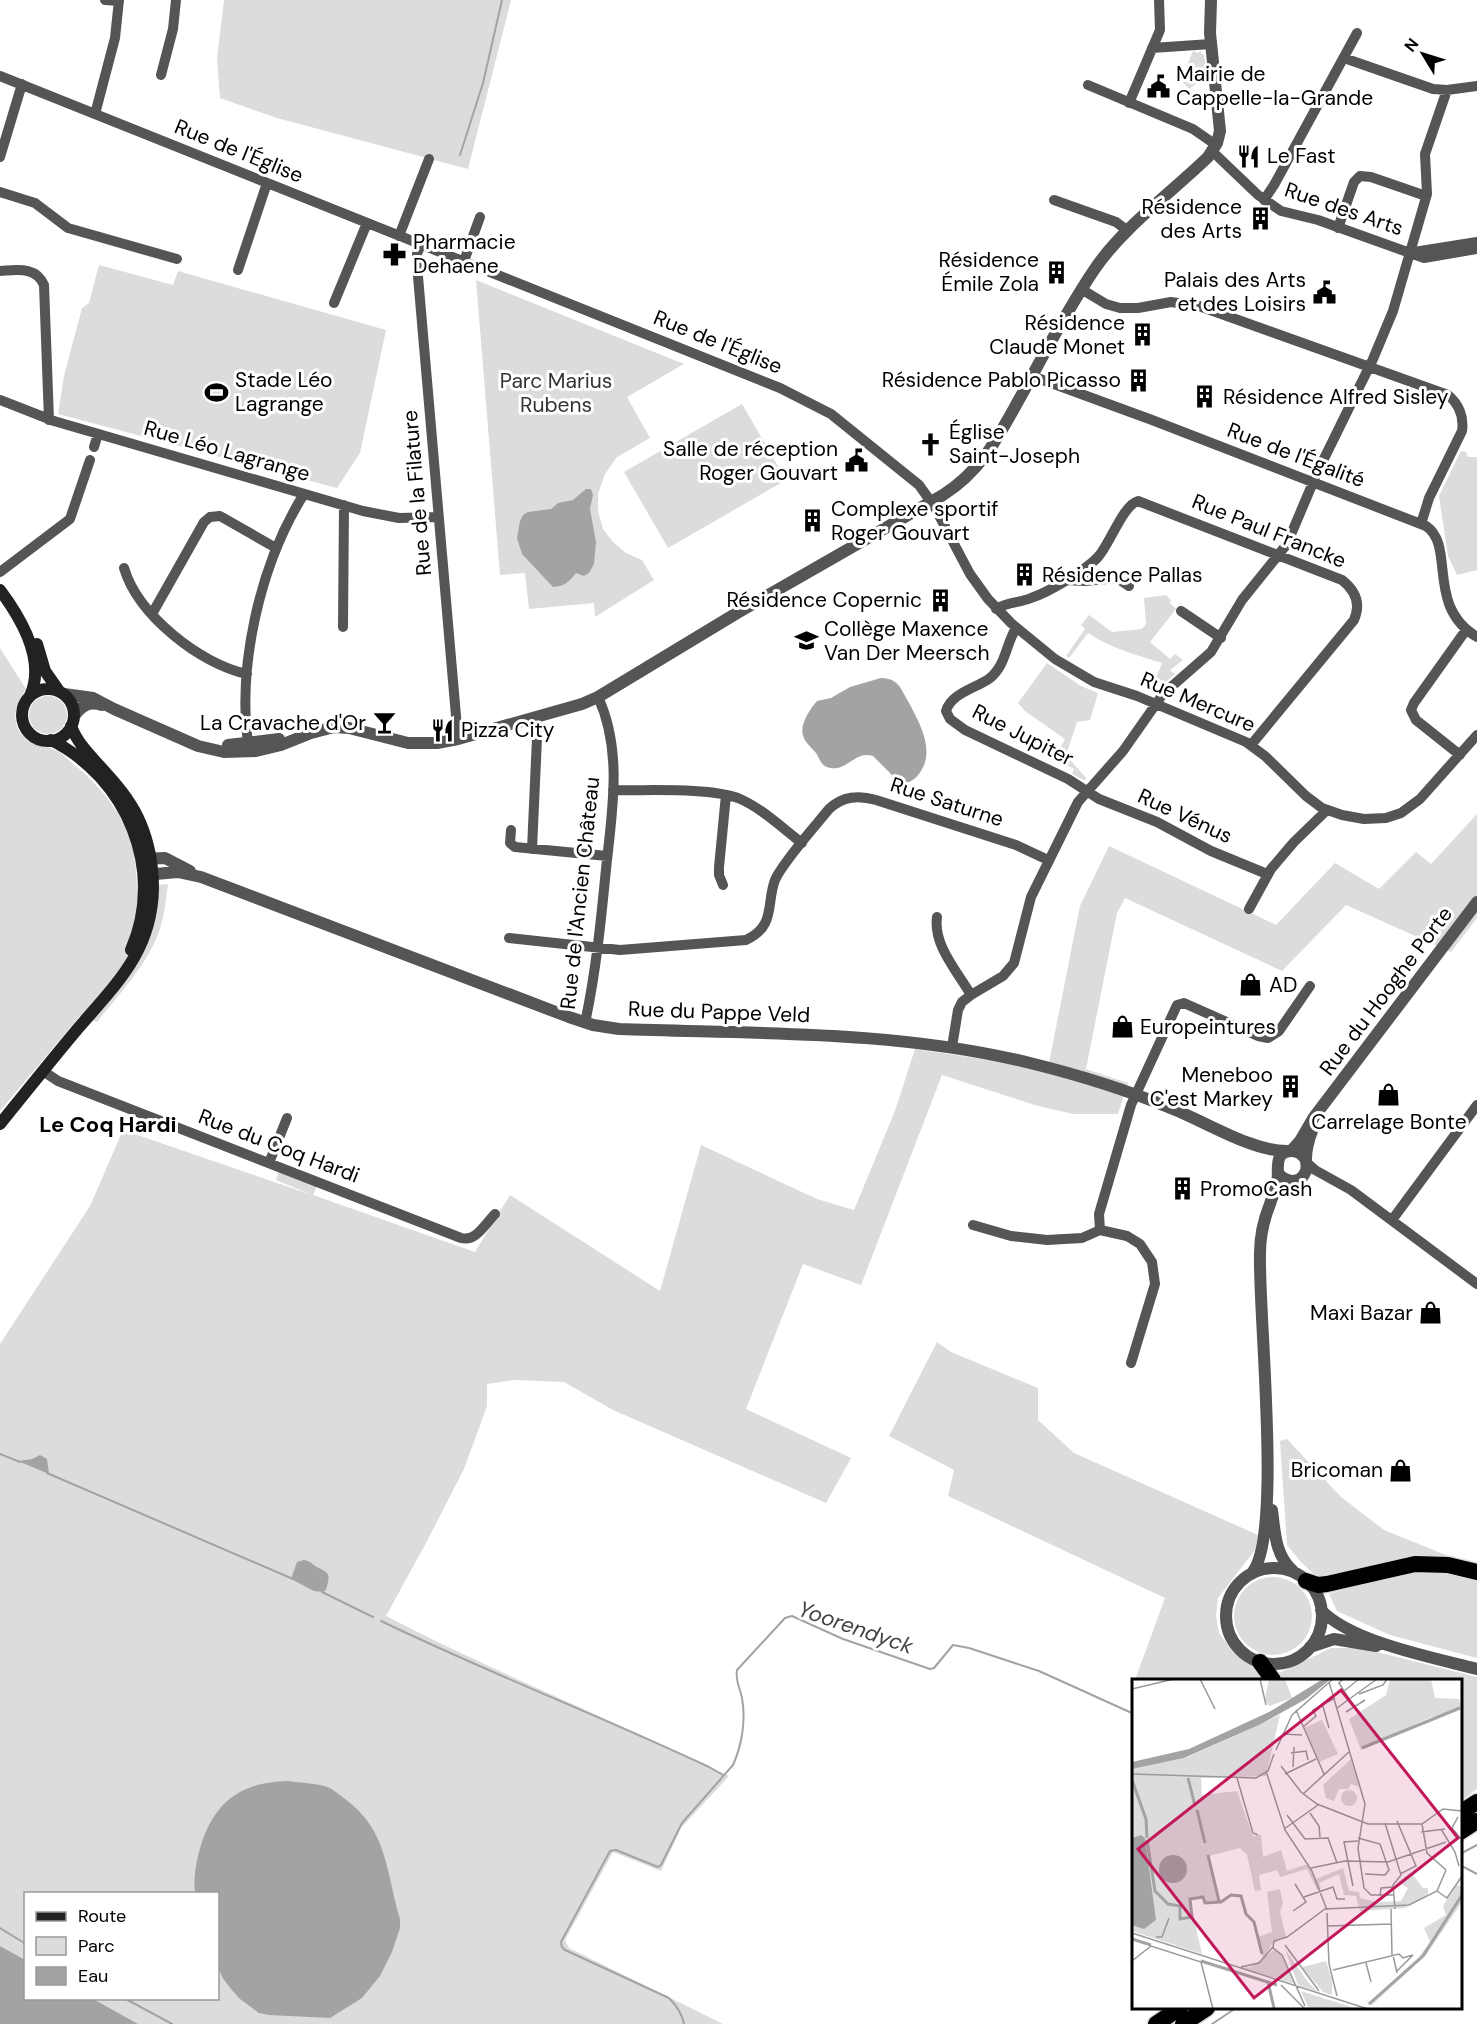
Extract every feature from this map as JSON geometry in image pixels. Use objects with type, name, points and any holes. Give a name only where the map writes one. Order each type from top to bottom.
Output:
[{"type":"highway","points":[[1300,1577],[1314,1584],[1327,1584],[1415,1564],[1448,1565],[1477,1572]]},
{"type":"highway","points":[[1260,1662],[1272,1679]]},
{"type":"highway","points":[[1462,1813],[1477,1802]]},
{"type":"highway","points":[[1462,1831],[1477,1821]]},
{"type":"highway","points":[[1462,1837],[1477,1828]]},
{"type":"highway","points":[[1143,2024],[1163,2009]]},
{"type":"highway","points":[[1156,2024],[1177,2009]]},
{"type":"highway","points":[[1183,2024],[1204,2009]]},
{"type":"main road","points":[[0,590],[30,630],[46,674],[71,703],[73,721],[81,745],[128,799],[142,828],[148,874],[142,932],[122,967],[76,1031],[0,1124]]},
{"type":"main road","points":[[8,601],[24,629],[35,675],[30,696],[22,713],[26,727],[36,737],[51,740],[80,759],[110,789],[130,822],[146,858]]},
{"type":"main road","points":[[30,696],[43,689],[62,693]]},
{"type":"main road","points":[[51,740],[63,736],[73,721]]},
{"type":"street","points":[[95,114],[115,38],[119,1],[105,0]]},
{"type":"street","points":[[161,75],[173,29],[176,0]]},
{"type":"street","points":[[1129,103],[1161,27],[1159,0]]},
{"type":"street","points":[[62,693],[90,697],[185,741],[212,750],[275,747],[324,728],[339,727],[414,743],[437,743],[458,739],[598,697],[725,620],[932,502],[960,483],[978,466],[1100,262],[1128,231],[1215,148],[1220,128],[1211,44],[1211,0]]},
{"type":"street","points":[[1264,200],[1357,33]]},
{"type":"street","points":[[1152,48],[1211,44]]},
{"type":"street","points":[[1344,58],[1429,88],[1447,90],[1477,86]]},
{"type":"street","name":"Rue de l'Église","points":[[0,76],[803,398],[831,414],[883,455],[919,485],[932,502]]},
{"type":"street","points":[[0,157],[22,84]]},
{"type":"street","name":"Rue des Arts","points":[[1088,86],[1197,131],[1264,200],[1281,211],[1426,258],[1477,249]]},
{"type":"street","points":[[952,1047],[959,1006],[964,999],[1000,978],[1012,965],[1031,897],[1076,805],[1126,747],[1155,703],[1202,661],[1221,638],[1239,605],[1289,540],[1312,483],[1370,366],[1393,311],[1426,196],[1428,186],[1424,165],[1425,154],[1447,90]]},
{"type":"street","points":[[399,236],[429,159]]},
{"type":"street","points":[[1338,228],[1354,182],[1360,176],[1371,177],[1426,196]]},
{"type":"street","points":[[238,270],[267,183]]},
{"type":"street","points":[[0,192],[35,203],[68,228],[177,259]]},
{"type":"street","points":[[1054,200],[1116,222],[1128,231]]},
{"type":"street","points":[[464,261],[480,217]]},
{"type":"street","points":[[334,303],[367,223]]},
{"type":"street","points":[[1410,252],[1477,242]]},
{"type":"street","name":"Rue de la Filature","points":[[420,244],[417,265],[458,739]]},
{"type":"street","points":[[0,271],[31,271],[39,276],[44,285],[49,420]]},
{"type":"street","points":[[1082,289],[1106,304],[1120,308],[1138,308],[1171,302],[1193,305],[1370,366],[1444,393],[1454,400],[1463,427],[1461,436],[1429,498],[1421,524],[1432,530],[1436,537],[1449,606],[1459,623],[1477,637]]},
{"type":"street","name":"Rue de l'Égalité","points":[[1032,376],[1421,524]]},
{"type":"street","name":"Rue Léo Lagrange","points":[[0,400],[49,420],[344,506],[391,517],[438,517]]},
{"type":"street","points":[[94,447],[98,434]]},
{"type":"street","points":[[0,573],[68,522],[74,512],[90,460]]},
{"type":"street","points":[[249,747],[246,726],[247,674],[258,607],[276,548],[304,494]]},
{"type":"street","name":"Rue Paul Francke","points":[[1065,579],[1083,569],[1100,555],[1129,506],[1138,501],[1342,580],[1352,590],[1358,608],[1355,617],[1348,629],[1251,745]]},
{"type":"street","name":"Rue Mercure","points":[[932,502],[970,574],[996,609],[1055,659],[1088,680],[1155,703],[1251,745],[1306,796],[1328,810],[1364,819],[1386,818],[1401,813],[1419,799],[1477,735]]},
{"type":"street","points":[[343,627],[344,506]]},
{"type":"street","points":[[152,614],[208,518],[220,516],[276,548]]},
{"type":"street","points":[[124,568],[136,593],[152,614],[180,639],[221,665],[247,674]]},
{"type":"street","points":[[996,609],[1006,603],[1032,598],[1065,579],[1085,581],[1117,578],[1129,586]]},
{"type":"street","points":[[1181,611],[1221,638]]},
{"type":"street","name":"Rue Jupiter","points":[[1016,628],[1003,661],[996,672],[953,700],[946,711],[950,719],[965,730],[1068,779],[1086,791]]},
{"type":"street","points":[[1460,755],[1416,720],[1411,710],[1466,630]]},
{"type":"street","name":"Rue de l'Ancien Château","points":[[585,1023],[598,948],[613,790],[614,761],[611,740],[598,697]]},
{"type":"street","points":[[73,721],[82,707],[90,704],[114,709]]},
{"type":"street","points":[[532,849],[536,717]]},
{"type":"street","points":[[509,938],[625,950],[735,942],[750,938],[762,928],[768,918],[777,875],[802,843],[757,808],[726,795],[704,792],[613,790]]},
{"type":"street","name":"Rue Vénus","points":[[1086,791],[1099,800],[1157,822],[1211,851],[1267,874]]},
{"type":"street","points":[[723,885],[719,867],[726,795]]},
{"type":"street","name":"Rue Saturne","points":[[802,843],[833,806],[851,797],[870,798],[1016,845],[1048,860]]},
{"type":"street","points":[[1249,909],[1267,874],[1294,842],[1328,810]]},
{"type":"street","points":[[511,830],[512,846],[608,856]]},
{"type":"street","name":"Rue du Pappe Veld","points":[[146,858],[168,859],[201,877]]},
{"type":"street","name":"Rue du Pappe Veld","points":[[148,874],[181,872],[201,877],[585,1023],[618,1029],[864,1037],[952,1047],[1041,1065],[1136,1095],[1246,1142],[1268,1149],[1289,1151]]},
{"type":"street","name":"Rue du Hooghe Porte","points":[[1289,1151],[1300,1141],[1314,1117],[1477,902]]},
{"type":"street","points":[[937,917],[938,939],[971,995]]},
{"type":"street","points":[[1100,1230],[1099,1214],[1129,1110],[1176,1007],[1184,1003],[1258,1036],[1268,1038],[1280,1031],[1310,986]]},
{"type":"street","name":"Rue du Coq Hardi","points":[[43,1071],[58,1081],[464,1239],[473,1238],[495,1214]]},
{"type":"street","name":"Rue du Hooghe Porte","points":[[1306,1161],[1309,1138],[1326,1104]]},
{"type":"street","points":[[1392,1220],[1477,1105]]},
{"type":"street","points":[[269,1163],[287,1118]]},
{"type":"street","name":"Rue du Pappe Veld","points":[[1246,1142],[1268,1156],[1277,1169]]},
{"type":"street","points":[[1252,1574],[1259,1562],[1265,1533],[1267,1458],[1260,1261],[1262,1233],[1276,1188],[1280,1156],[1289,1151],[1301,1154],[1315,1170],[1392,1220],[1477,1284]]},
{"type":"street","points":[[1265,1219],[1280,1194],[1305,1172],[1306,1161]]},
{"type":"street","points":[[1277,1169],[1283,1178],[1296,1180],[1321,1178],[1338,1183]]},
{"type":"street","points":[[973,1225],[1017,1237],[1054,1240],[1087,1237],[1100,1230],[1136,1241],[1147,1252],[1154,1267],[1154,1291],[1131,1363]]},
{"type":"street","points":[[1267,1458],[1277,1547],[1283,1560],[1315,1592],[1321,1610],[1320,1628],[1310,1647]]},
{"type":"street","points":[[1300,1577],[1273,1568],[1252,1574],[1240,1582],[1231,1594],[1226,1623],[1230,1637],[1250,1658],[1275,1664],[1289,1661],[1310,1647],[1325,1641],[1339,1640],[1419,1654]]},
{"type":"street","points":[[1321,1610],[1333,1620],[1358,1633],[1419,1654],[1477,1669]]},
{"type":"green space","points":[[224,0],[511,0],[468,169],[277,118],[220,98],[217,58]]},
{"type":"green space","points":[[1193,51],[1198,53],[1201,51],[1201,54],[1204,54],[1208,84],[1200,81],[1189,89],[1181,80]]},
{"type":"green space","name":"Stade Léo Lagrange","points":[[99,265],[173,285],[178,271],[386,330],[360,453],[337,488],[58,414],[64,376],[82,308],[89,303]]},
{"type":"green space","name":"Parc Marius Rubens","points":[[476,280],[684,364],[627,397],[650,438],[617,457],[605,474],[598,494],[598,511],[603,529],[626,553],[642,560],[654,580],[595,617],[594,603],[529,609],[525,573],[500,575]]},
{"type":"green space","points":[[742,404],[786,480],[668,548],[624,472]]},
{"type":"green space","points":[[1461,451],[1466,452],[1468,457],[1477,457],[1477,570],[1457,575],[1448,556],[1439,496]]},
{"type":"green space","points":[[1166,595],[1176,609],[1150,642],[1170,659],[1175,654],[1183,660],[1170,670],[1175,674],[1156,690],[1152,689],[1162,663],[1114,647],[1088,633],[1069,658],[1066,656],[1085,629],[1081,625],[1089,615],[1112,632],[1142,629],[1146,624],[1144,598]]},
{"type":"green space","points":[[0,648],[26,689],[19,700],[15,718],[22,735],[30,742],[61,753],[95,783],[110,802],[123,823],[132,846],[137,887],[168,884],[161,925],[150,951],[134,976],[97,1022],[80,1016],[0,1111]]},
{"type":"green space","points":[[1047,663],[1081,686],[1098,693],[1090,720],[1077,722],[1066,755],[1087,779],[1084,780],[1072,774],[1074,769],[1055,759],[1065,739],[1025,711],[1018,703]]},
{"type":"green space","points":[[48,696],[62,701],[67,715],[62,729],[48,734],[34,729],[29,715],[34,701]]},
{"type":"green space","points":[[1477,814],[1477,918],[1451,952],[1346,905],[1282,971],[1125,898],[1117,913],[1086,1069],[1128,1083],[1118,1114],[1073,1114],[1038,1106],[942,1075],[861,1285],[803,1264],[746,1409],[851,1458],[826,1503],[613,1410],[564,1382],[514,1380],[487,1384],[487,1406],[464,1469],[386,1616],[471,1658],[729,1776],[681,1828],[661,1871],[613,1852],[565,1940],[569,1948],[723,2024],[0,2024],[0,1344],[90,1206],[123,1130],[312,1195],[276,1180],[279,1171],[317,1186],[313,1195],[475,1252],[510,1195],[660,1291],[701,1145],[817,1199],[854,1210],[895,1111],[915,1049],[1002,1062],[1047,1073],[1080,906],[1109,846],[1276,925],[1335,863],[1379,889],[1416,852],[1431,864]]},
{"type":"green space","points":[[937,1342],[951,1352],[1038,1388],[1038,1420],[1074,1453],[1258,1535],[1255,1550],[1218,1598],[1216,1616],[1219,1633],[1233,1652],[1259,1669],[1268,1679],[1135,1679],[1165,1598],[948,1496],[954,1470],[889,1436]]},
{"type":"green space","points":[[1287,1439],[1341,1497],[1384,1530],[1451,1557],[1415,1555],[1317,1577],[1287,1545],[1280,1441]]},
{"type":"green space","points":[[1420,1568],[1477,1578],[1477,1658],[1390,1635],[1337,1611],[1329,1594]]},
{"type":"green space","points":[[1273,1577],[1288,1580],[1301,1588],[1309,1601],[1312,1616],[1309,1631],[1301,1644],[1288,1652],[1273,1655],[1258,1652],[1245,1644],[1237,1631],[1234,1616],[1237,1601],[1245,1588],[1258,1580]]},
{"type":"green space","points":[[1331,1648],[1361,1648],[1477,1677],[1477,1789],[1462,1800],[1462,1679],[1282,1679],[1279,1673]]},
{"type":"water","points":[[586,489],[591,489],[593,495],[590,509],[596,542],[594,564],[589,573],[584,576],[576,573],[566,583],[553,587],[522,554],[517,538],[520,521],[528,512],[551,509],[558,503],[573,500]]},
{"type":"water","points":[[881,678],[892,680],[899,686],[924,736],[925,763],[916,777],[906,783],[894,777],[873,756],[856,758],[842,767],[825,766],[804,738],[803,728],[806,718],[817,701],[831,698],[850,687]]},
{"type":"water","points":[[40,1455],[47,1459],[49,1474],[18,1461],[32,1459]]},
{"type":"water","points":[[304,1560],[325,1571],[328,1575],[326,1590],[323,1592],[314,1591],[291,1579],[297,1562]]},
{"type":"water","points":[[288,1781],[330,1788],[359,1811],[378,1838],[400,1919],[400,1928],[392,1952],[380,1976],[362,1998],[330,2018],[259,2013],[240,1999],[222,1977],[219,1969],[219,1892],[195,1892],[195,1873],[199,1852],[209,1825],[217,1813],[235,1795],[246,1789],[273,1782]]},
{"type":"water","points":[[0,1946],[24,1959],[24,2000],[95,2000],[138,2024],[0,2024]]},
{"type":"waterway","points":[[460,155],[483,83],[502,0]]},
{"type":"waterway","points":[[0,1454],[20,1462]]},
{"type":"waterway","points":[[47,1473],[293,1579]]},
{"type":"waterway","points":[[322,1592],[373,1617]]},
{"type":"waterway","name":"Yoorendyck","points":[[684,2024],[679,2010],[669,1998],[565,1950],[561,1942],[610,1851],[616,1850],[658,1867],[661,1865],[682,1823],[733,1765],[741,1741],[743,1724],[743,1706],[737,1681],[737,1670],[785,1618],[792,1616],[843,1639],[930,1669],[934,1668],[953,1645],[969,1648],[1039,1671],[1132,1713]]},
{"type":"waterway","points":[[381,1621],[462,1659],[668,1748],[723,1775]]},
{"type":"waterway","points":[[1462,1853],[1477,1845]]},
{"type":"waterway","name":"Yoorendyck","points":[[1462,1866],[1477,1874]]},
{"type":"waterway","name":"Yoorendyck","points":[[0,1928],[24,1943]]},
{"type":"waterway","name":"Yoorendyck","points":[[128,2000],[172,2024]]},
{"type":"waterway","points":[[1212,2024],[1234,2009]]},
{"type":"place","name":"Mairie de Cappelle-la-Grande","points":[[1158,86]]},
{"type":"place","name":"Le Fast","points":[[1249,156]]},
{"type":"place","name":"Résidence des Arts","points":[[1260,219]]},
{"type":"place","name":"Pharmacie Dehaene","points":[[395,254]]},
{"type":"place","name":"Résidence Émile Zola","points":[[1057,272]]},
{"type":"place","name":"Palais des Arts et des Loisirs","points":[[1324,292]]},
{"type":"place","name":"Résidence Claude Monet","points":[[1143,335]]},
{"type":"place","name":"Résidence Pablo Picasso","points":[[1139,380]]},
{"type":"place","name":"Stade Léo Lagrange","points":[[217,392]]},
{"type":"place","name":"Résidence Alfred Sisley","points":[[1205,397]]},
{"type":"place","name":"Église Saint-Joseph","points":[[931,444]]},
{"type":"place","name":"Salle de réception Roger Gouvart","points":[[856,461]]},
{"type":"place","name":"Complexe sportif Roger Gouvart","points":[[813,521]]},
{"type":"place","name":"Résidence Pallas","points":[[1024,575]]},
{"type":"place","name":"Résidence Copernic","points":[[940,600]]},
{"type":"place","name":"Collège Maxence Van Der Meersch","points":[[806,641]]},
{"type":"place","name":"La Cravache d'Or","points":[[384,723]]},
{"type":"place","name":"Pizza City","points":[[443,730]]},
{"type":"place","name":"AD","points":[[1251,985]]},
{"type":"place","name":"Europeintures","points":[[1122,1027]]},
{"type":"place","name":"Meneboo C'est Markey","points":[[1291,1087]]},
{"type":"place","name":"Carrelage Bonte","points":[[1389,1094]]},
{"type":"place","name":"PromoCash","points":[[1182,1189]]},
{"type":"place","name":"Maxi Bazar","points":[[1431,1313]]},
{"type":"place","name":"Bricoman","points":[[1401,1470]]},
{"type":"district","name":"Le Coq Hardi","points":[[108,1124]]}]
